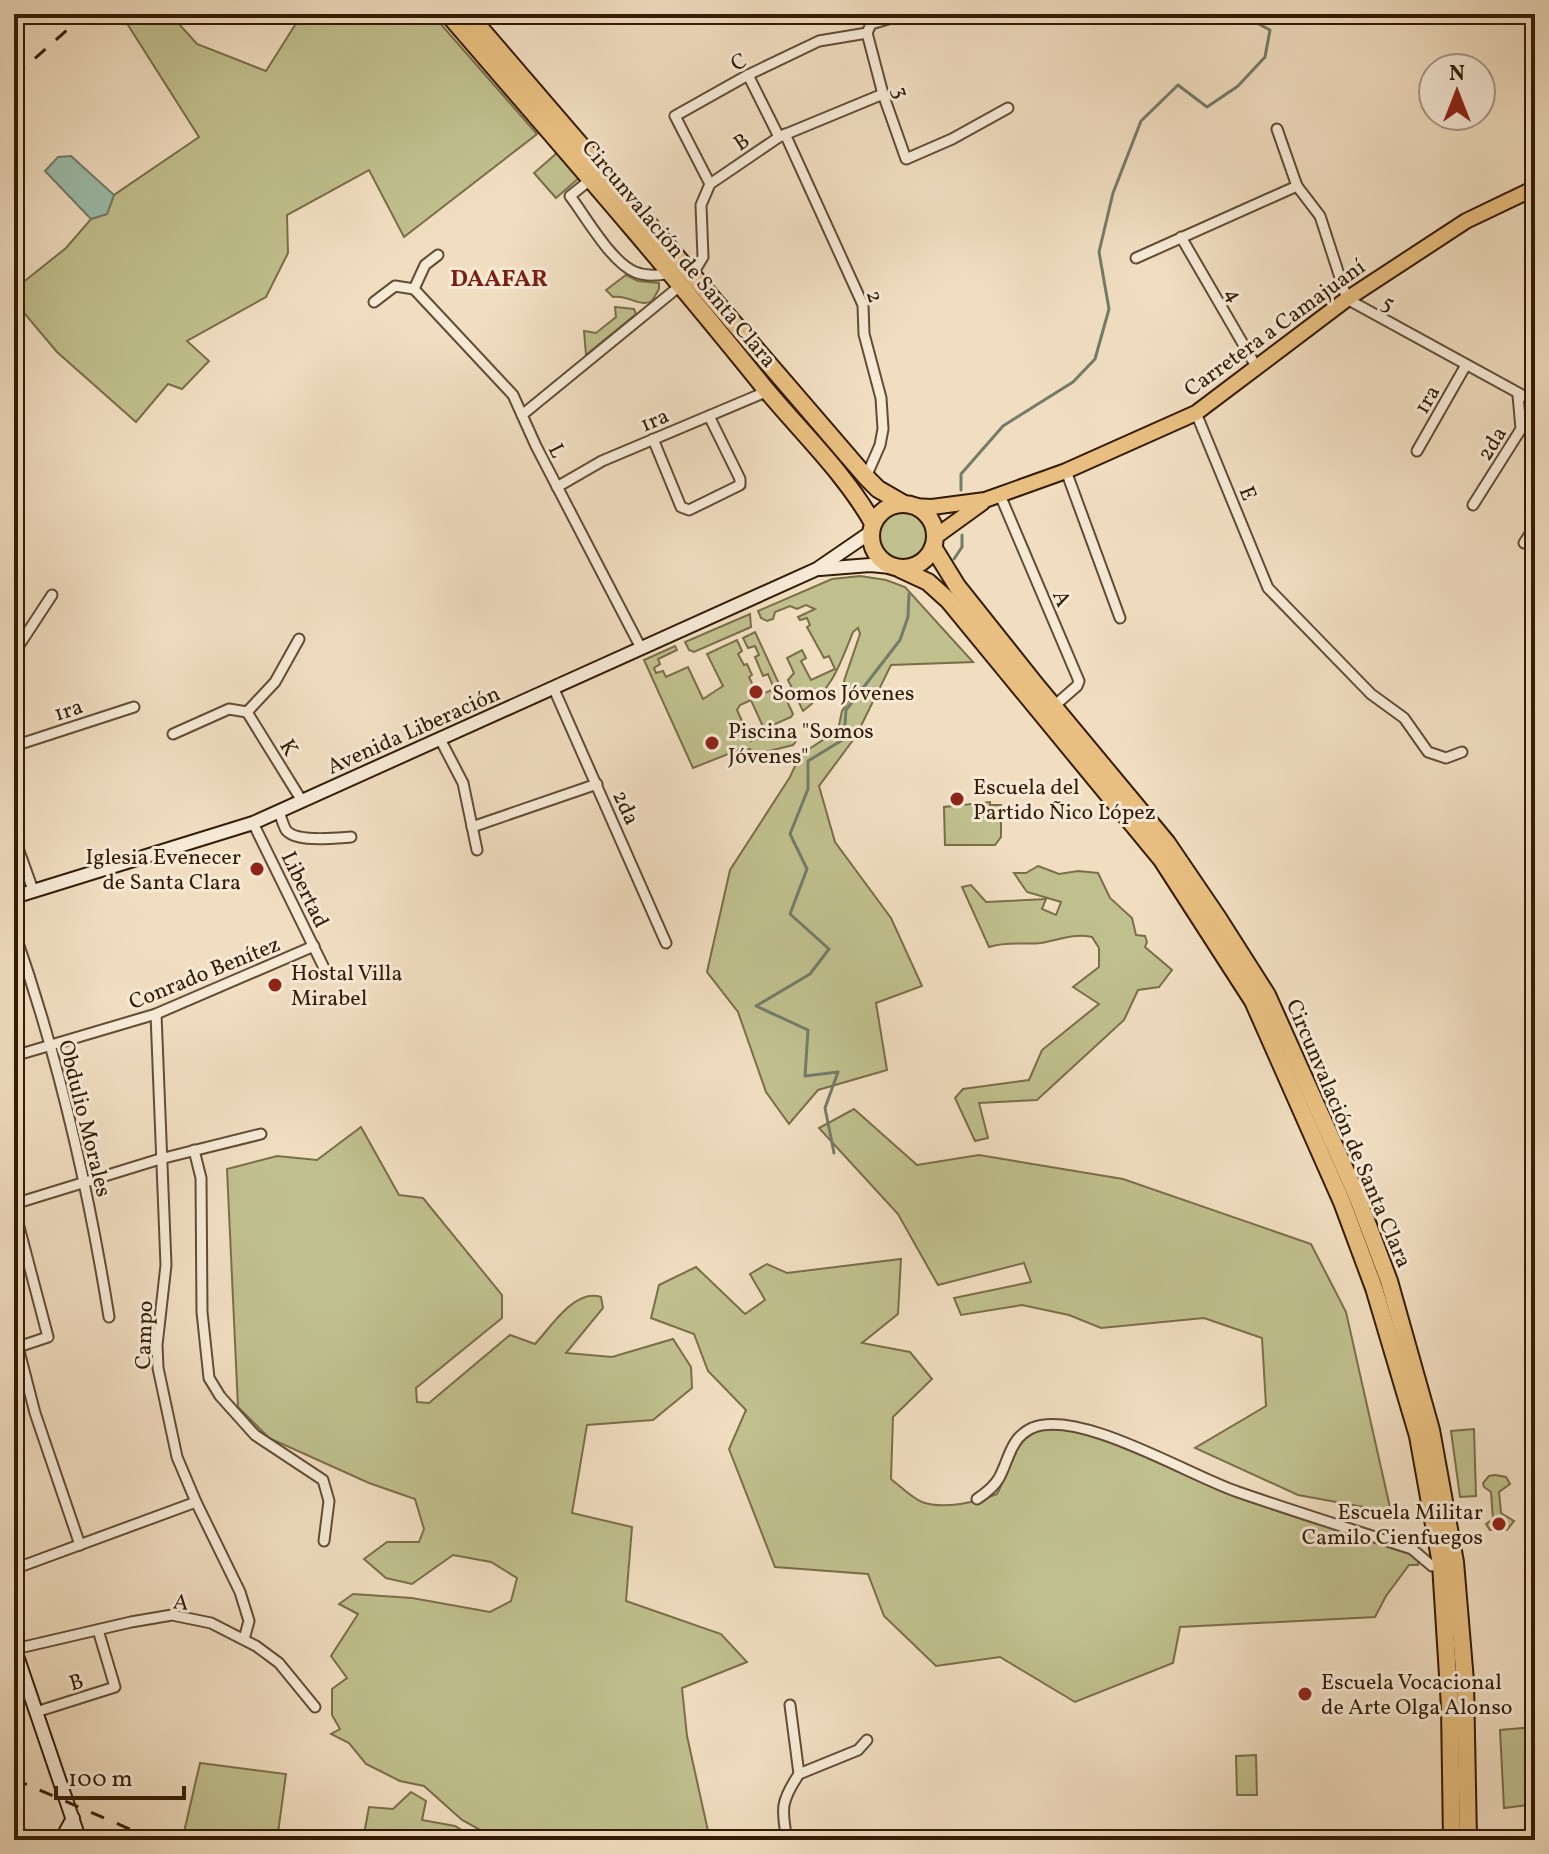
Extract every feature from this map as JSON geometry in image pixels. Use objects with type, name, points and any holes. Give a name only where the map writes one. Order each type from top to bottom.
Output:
[{"type":"highway","name":"Circunvalación de Santa Clara","points":[[448,14],[590,180],[866,477],[878,489],[908,505]]},
{"type":"highway","name":"Circunvalación de Santa Clara","points":[[468,14],[682,278],[768,391],[855,493],[872,528]]},
{"type":"highway","points":[[908,505],[929,517],[934,542],[921,564],[896,568],[875,553],[872,528],[885,509],[908,505]]},
{"type":"highway","name":"Circunvalación de Santa Clara","points":[[934,542],[957,586],[1167,843],[1267,995],[1357,1196],[1389,1281],[1431,1430],[1443,1564],[1452,1840]]},
{"type":"highway","name":"Circunvalación de Santa Clara","points":[[896,568],[928,582],[948,600],[1162,860],[1253,1001],[1342,1202],[1374,1288],[1418,1436],[1465,1681],[1468,1840]]},
{"type":"main road","name":"Carretera a Camajuaní","points":[[908,505],[932,507],[992,498],[1066,471],[1196,413],[1347,299],[1466,221],[1535,188]]},
{"type":"main road","name":"Carretera a Camajuaní","points":[[934,542],[992,498]]},
{"type":"main road","name":"Avenida Liberación","points":[[14,897],[253,823],[817,569],[872,528]]},
{"type":"main road","name":"Avenida Liberación","points":[[817,569],[870,565],[896,568]]},
{"type":"main road","points":[[14,1648],[79,1838]]},
{"type":"main road","points":[[61,1840],[66,1836],[73,1818]]},
{"type":"street","name":"C","points":[[710,184],[675,116],[748,75],[819,41],[867,33],[871,24],[902,15]]},
{"type":"street","name":"3","points":[[867,33],[883,94],[906,159],[952,139],[1008,108]]},
{"type":"street","name":"2","points":[[748,75],[782,136],[863,305],[864,334],[881,398],[883,429],[880,445],[866,477]]},
{"type":"street","name":"B","points":[[710,184],[782,136],[883,94]]},
{"type":"street","points":[[1277,129],[1297,186],[1320,216],[1347,299]]},
{"type":"street","points":[[590,180],[570,196],[624,266],[650,276],[682,278]]},
{"type":"street","points":[[522,415],[703,257],[701,205],[710,184]]},
{"type":"street","points":[[1136,258],[1297,186]]},
{"type":"street","name":"4","points":[[1181,237],[1257,368]]},
{"type":"street","points":[[374,302],[395,286],[414,289],[425,265],[438,255]]},
{"type":"street","name":"L","points":[[414,289],[513,395],[641,648]]},
{"type":"street","name":"5","points":[[1347,299],[1535,402]]},
{"type":"street","name":"1ra","points":[[1417,451],[1466,365]]},
{"type":"street","name":"1ra","points":[[557,487],[602,461],[768,391]]},
{"type":"street","name":"2da","points":[[1473,505],[1521,429],[1518,395]]},
{"type":"street","name":"E","points":[[1196,413],[1268,588],[1371,694],[1404,718],[1428,752],[1446,758],[1462,752]]},
{"type":"street","points":[[653,439],[681,507],[689,510],[740,485],[740,479],[709,416]]},
{"type":"street","points":[[1066,471],[1120,618]]},
{"type":"street","name":"A","points":[[992,498],[1078,677],[1077,686],[1053,707]]},
{"type":"street","points":[[1524,543],[1535,526]]},
{"type":"street","points":[[14,653],[52,595]]},
{"type":"street","points":[[173,734],[229,709],[247,712],[275,682],[299,639]]},
{"type":"street","name":"2da","points":[[553,687],[666,943]]},
{"type":"street","name":"1ra","points":[[14,746],[134,707]]},
{"type":"street","name":"K","points":[[247,712],[302,801]]},
{"type":"street","points":[[440,739],[463,783],[477,850]]},
{"type":"street","points":[[472,827],[597,784]]},
{"type":"street","points":[[279,811],[286,829],[292,835],[301,838],[351,837]]},
{"type":"street","name":"Libertad","points":[[253,823],[326,972]]},
{"type":"street","points":[[14,837],[33,890]]},
{"type":"street","name":"Obdulio Morales","points":[[14,931],[19,960],[49,1045],[84,1183],[109,1317]]},
{"type":"street","name":"Conrado Benítez","points":[[14,1056],[156,1014],[314,946]]},
{"type":"street","name":"Campo","points":[[156,1014],[166,1265],[157,1345],[158,1368],[170,1431],[196,1502],[240,1592],[249,1621],[244,1639]]},
{"type":"street","points":[[80,1545],[16,1347],[48,1337],[14,1206],[160,1159],[261,1134]]},
{"type":"street","points":[[194,1150],[201,1178],[202,1312],[209,1378],[220,1396],[255,1435],[323,1480],[329,1501],[324,1541]]},
{"type":"street","points":[[977,1499],[990,1490],[999,1478],[1018,1439],[1031,1429],[1050,1425],[1069,1426],[1155,1455],[1234,1491],[1412,1549],[1443,1564]]},
{"type":"street","points":[[14,1569],[196,1502]]},
{"type":"street","name":"A","points":[[14,1648],[172,1615],[211,1623],[244,1639],[279,1663],[315,1707]]},
{"type":"street","name":"B","points":[[36,1712],[115,1687],[98,1630]]},
{"type":"street","points":[[790,1705],[799,1774]]},
{"type":"street","points":[[787,1840],[781,1809],[788,1790],[799,1774],[858,1750],[867,1740]]},
{"type":"street","points":[[14,1818],[21,1840]]},
{"type":"green space","points":[[121,14],[170,14],[197,44],[266,71],[302,14],[432,14],[537,134],[404,237],[369,170],[287,215],[288,253],[266,297],[187,341],[209,361],[182,389],[168,384],[136,422],[57,352],[19,307],[21,284],[66,248],[91,219],[107,214],[114,195],[199,137]]},
{"type":"green space","points":[[557,153],[579,178],[556,198],[534,173]]},
{"type":"green space","points":[[626,275],[638,281],[659,283],[652,301],[643,303],[613,297],[606,290]]},
{"type":"green space","points":[[615,307],[634,309],[636,314],[586,355],[584,331],[596,333],[616,317]]},
{"type":"green space","points":[[902,510],[921,517],[928,536],[921,555],[902,562],[883,555],[876,536],[883,517]]},
{"type":"green space","points":[[860,576],[905,587],[973,662],[891,665],[856,736],[819,786],[835,842],[891,918],[922,986],[876,1003],[887,1070],[818,1090],[789,1124],[766,1092],[738,1012],[707,972],[730,870],[790,777],[800,755],[838,730],[842,711],[851,697],[844,681],[860,634],[858,628],[853,632],[828,685],[803,711],[788,680],[794,673],[787,658],[802,650],[806,658],[801,661],[811,680],[835,669],[829,656],[824,658],[807,627],[810,625],[807,618],[800,620],[798,617],[815,609],[806,605],[797,609],[790,606],[775,612],[773,619],[767,621],[761,618],[758,611],[832,579]]},
{"type":"green space","points":[[750,614],[751,627],[694,652],[689,650],[685,642]]},
{"type":"green space","points":[[755,632],[793,714],[764,729],[751,700],[737,710],[751,741],[766,735],[768,738],[794,727],[796,741],[793,745],[753,755],[750,749],[744,751],[743,748],[693,768],[644,660],[675,646],[677,650],[658,659],[660,664],[654,668],[656,673],[663,671],[666,677],[688,667],[703,699],[723,686],[707,654],[737,640],[742,651],[738,654],[744,665],[747,664],[758,696],[774,689],[768,674],[763,676],[755,657],[759,655],[755,646],[748,648],[743,638]]},
{"type":"green space","points":[[990,802],[990,805],[1001,805],[1001,837],[995,845],[945,845],[944,807]]},
{"type":"green space","points":[[1038,866],[1059,874],[1078,871],[1098,873],[1110,898],[1132,918],[1136,935],[1145,936],[1145,947],[1172,970],[1159,987],[1138,990],[1124,1020],[1037,1100],[979,1103],[988,1138],[975,1141],[955,1098],[963,1089],[1029,1080],[1042,1050],[1099,1004],[1073,987],[1099,967],[1099,948],[1092,937],[1072,936],[1041,943],[989,947],[962,887],[971,885],[986,902],[1046,899],[1042,909],[1056,915],[1061,902],[1027,892],[1014,873],[1026,873]]},
{"type":"green space","points":[[854,1109],[917,1165],[979,1155],[1123,1179],[1311,1244],[1346,1312],[1391,1512],[1298,1495],[1195,1448],[1266,1406],[1262,1338],[1204,1318],[1101,1328],[1069,1315],[1022,1305],[961,1315],[954,1298],[1031,1282],[1024,1263],[938,1285],[898,1214],[819,1128]]},
{"type":"green space","points":[[361,1127],[399,1195],[423,1198],[502,1295],[502,1318],[416,1388],[417,1402],[429,1403],[510,1335],[535,1344],[573,1303],[591,1296],[601,1297],[603,1308],[566,1353],[612,1357],[673,1339],[691,1367],[692,1388],[653,1420],[587,1425],[572,1513],[632,1527],[626,1601],[721,1634],[747,1662],[682,1688],[687,1736],[710,1840],[540,1840],[482,1831],[462,1820],[424,1786],[400,1781],[366,1764],[349,1743],[331,1734],[340,1729],[332,1715],[332,1689],[347,1678],[331,1656],[358,1614],[339,1604],[353,1594],[412,1598],[490,1612],[511,1601],[517,1578],[491,1562],[453,1555],[412,1584],[386,1578],[364,1559],[387,1542],[419,1542],[424,1529],[415,1499],[369,1483],[269,1438],[238,1407],[227,1169],[277,1156],[317,1160]]},
{"type":"green space","points":[[901,1259],[898,1314],[862,1343],[910,1352],[932,1379],[893,1417],[891,1479],[918,1500],[950,1505],[997,1494],[1024,1439],[1045,1429],[1062,1430],[1085,1433],[1413,1553],[1419,1559],[1418,1565],[1409,1565],[1375,1617],[1180,1627],[1173,1663],[1075,1702],[1000,1657],[936,1666],[884,1616],[868,1574],[775,1567],[729,1449],[746,1410],[708,1371],[694,1334],[651,1318],[659,1285],[696,1267],[745,1314],[765,1300],[750,1274],[767,1264],[787,1273]]},
{"type":"green space","points":[[1474,1429],[1476,1496],[1460,1497],[1451,1431]]},
{"type":"green space","points":[[1489,1476],[1506,1477],[1510,1484],[1499,1492],[1501,1513],[1514,1521],[1507,1530],[1490,1530],[1486,1524],[1493,1519],[1491,1492],[1483,1483]]},
{"type":"green space","points":[[1535,1727],[1535,1804],[1504,1808],[1500,1730]]},
{"type":"green space","points":[[1256,1755],[1257,1795],[1237,1795],[1236,1756]]},
{"type":"green space","points":[[200,1763],[286,1774],[277,1840],[212,1840],[184,1832]]},
{"type":"green space","points":[[411,1792],[426,1801],[422,1820],[455,1826],[475,1838],[494,1840],[363,1840],[369,1807],[393,1809]]},
{"type":"green space","points":[[1361,1831],[1363,1840],[1252,1840],[1251,1836]]},
{"type":"shaded area","points":[[71,156],[114,195],[107,214],[91,219],[45,171],[58,157]]},
{"type":"waterway","points":[[961,490],[961,474],[1003,426],[1073,382],[1095,359],[1109,309],[1099,252],[1113,193],[1141,121],[1178,85],[1207,107],[1238,86],[1265,57],[1270,30],[1240,14]]},
{"type":"waterway","points":[[954,559],[962,547],[962,535]]},
{"type":"waterway","points":[[834,1153],[825,1108],[838,1072],[805,1076],[808,1030],[756,1006],[810,974],[829,949],[790,914],[807,869],[790,834],[808,789],[808,761],[844,739],[846,710],[900,640],[908,617],[909,594]]},
{"type":"railway","points":[[14,77],[85,14]]},
{"type":"railway","points":[[14,1779],[155,1840]]},
{"type":"place","name":"Somos Jóvenes","points":[[756,692]]},
{"type":"place","name":"Piscina \"Somos Jóvenes\"","points":[[712,743]]},
{"type":"place","name":"Escuela del Partido Ñico López","points":[[957,799]]},
{"type":"place","name":"Iglesia Evenecer de Santa Clara","points":[[257,869]]},
{"type":"place","name":"Hostal Villa Mirabel","points":[[275,985]]},
{"type":"place","name":"Escuela Militar Camilo Cienfuegos","points":[[1499,1524]]},
{"type":"place","name":"Escuela Vocacional de Arte Olga Alonso","points":[[1305,1694]]},
{"type":"district","name":"DAAFAR","points":[[499,278]]}]
